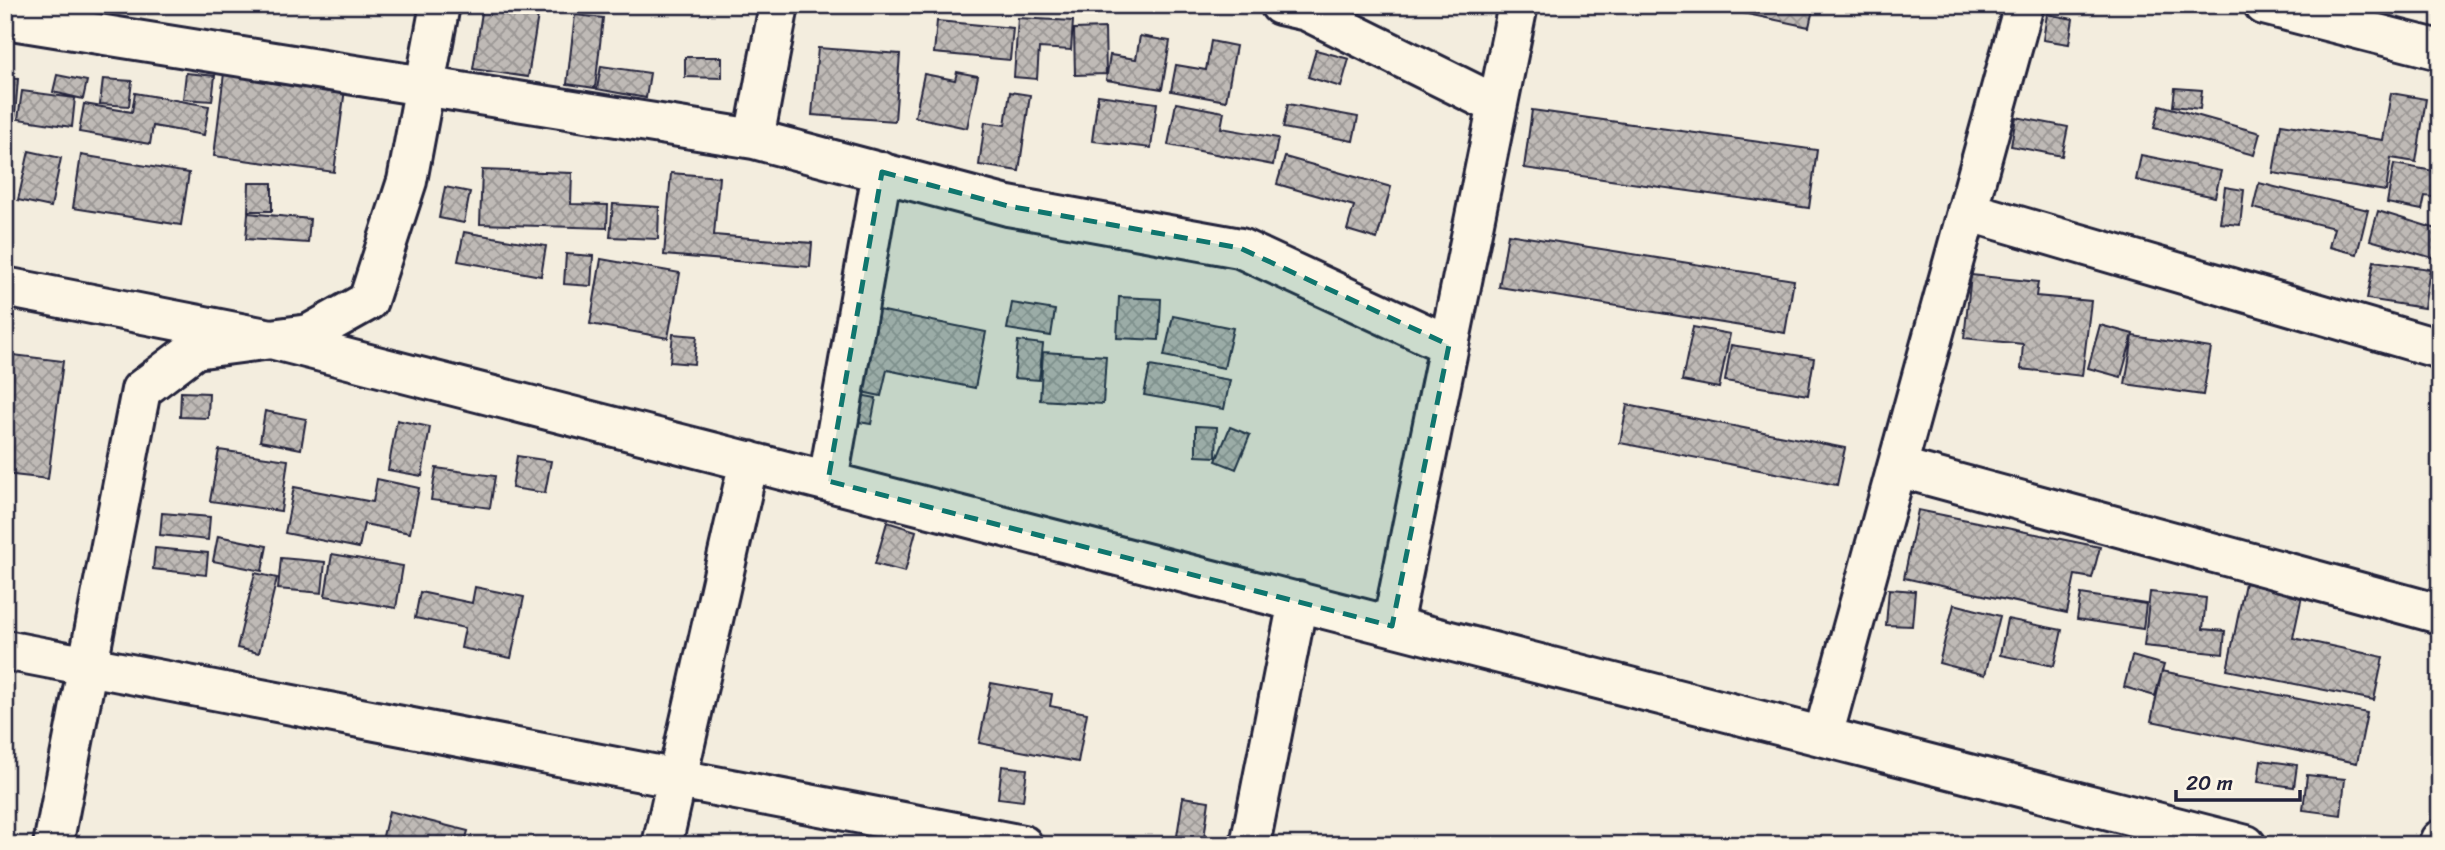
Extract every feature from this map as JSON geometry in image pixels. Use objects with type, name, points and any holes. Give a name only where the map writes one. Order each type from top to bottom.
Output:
[{"type":"street","points":[[53,845],[141,390],[194,349],[309,334],[368,301],[407,181],[440,5]]},
{"type":"street","points":[[754,139],[779,5]]},
{"type":"street","points":[[1280,5],[1307,11],[1497,105]]},
{"type":"street","points":[[1392,626],[1518,5]]},
{"type":"street","points":[[1823,736],[2024,5]]},
{"type":"street","points":[[2264,5],[2440,50]]},
{"type":"street","points":[[5,19],[754,139],[1008,205],[1240,248],[1449,345]]},
{"type":"street","points":[[828,481],[882,172]]},
{"type":"street","points":[[1967,211],[2440,349]]},
{"type":"street","points":[[5,287],[271,339],[2246,845]]},
{"type":"street","points":[[662,845],[749,461]]},
{"type":"street","points":[[1897,467],[2440,614]]},
{"type":"street","points":[[1250,845],[1297,601]]},
{"type":"street","points":[[5,650],[1023,845]]},
{"type":"highlighted area","points":[[882,172],[1008,206],[1240,248],[1449,345],[1392,626],[828,481]]},
{"type":"building","points":[[1704,5],[1814,5],[1809,27]]},
{"type":"building","points":[[483,6],[538,15],[528,77],[473,69]]},
{"type":"building","points":[[2047,14],[2073,19],[2069,44],[2043,40]]},
{"type":"building","points":[[575,15],[603,18],[595,88],[567,84]]},
{"type":"building","points":[[1018,18],[1073,21],[1071,50],[1039,48],[1037,79],[1014,77]]},
{"type":"building","points":[[937,21],[1013,28],[1010,60],[934,53]]},
{"type":"building","points":[[1105,28],[1106,74],[1075,75],[1074,29]]},
{"type":"building","points":[[1140,36],[1170,41],[1162,89],[1106,80],[1110,55],[1136,59]]},
{"type":"building","points":[[1211,41],[1236,46],[1226,101],[1171,91],[1176,65],[1206,70]]},
{"type":"building","points":[[818,48],[900,54],[895,121],[812,115]]},
{"type":"building","points":[[1316,50],[1349,59],[1341,87],[1308,77]]},
{"type":"building","points":[[685,57],[722,57],[722,78],[685,77]]},
{"type":"building","points":[[601,66],[650,73],[646,98],[597,89]]},
{"type":"building","points":[[957,72],[978,76],[967,128],[915,117],[924,74],[955,80]]},
{"type":"building","points":[[186,73],[215,76],[212,101],[183,99]]},
{"type":"building","points":[[224,73],[345,89],[334,172],[214,156]]},
{"type":"building","points":[[57,75],[87,81],[83,99],[53,92]]},
{"type":"building","points":[[5,78],[18,79],[15,116],[5,116]]},
{"type":"building","points":[[103,79],[132,81],[129,106],[100,104]]},
{"type":"building","points":[[2175,88],[2202,90],[2200,109],[2173,106]]},
{"type":"building","points":[[22,91],[75,98],[72,127],[18,119]]},
{"type":"building","points":[[1010,92],[1030,95],[1019,171],[979,165],[985,122],[1005,125]]},
{"type":"building","points":[[135,93],[209,106],[204,135],[153,126],[150,144],[79,132],[84,104],[132,112]]},
{"type":"building","points":[[2391,93],[2426,99],[2416,162],[2391,158],[2386,191],[2273,173],[2281,124],[2383,140]]},
{"type":"building","points":[[1098,95],[1157,103],[1151,148],[1092,141]]},
{"type":"building","points":[[1176,103],[1224,112],[1221,128],[1278,138],[1273,165],[1168,145]]},
{"type":"building","points":[[1288,104],[1358,117],[1353,141],[1283,128]]},
{"type":"building","points":[[2160,105],[2260,133],[2254,155],[2154,128]]},
{"type":"building","points":[[1532,110],[1817,150],[1809,208],[1524,168]]},
{"type":"building","points":[[2016,117],[2068,127],[2062,156],[2011,146]]},
{"type":"building","points":[[5,150],[15,152],[7,199],[5,199]]},
{"type":"building","points":[[29,151],[61,158],[51,207],[18,200]]},
{"type":"building","points":[[81,155],[189,173],[181,225],[73,208]]},
{"type":"building","points":[[2141,155],[2221,171],[2215,197],[2136,180]]},
{"type":"building","points":[[1285,157],[1391,187],[1377,239],[1347,230],[1354,206],[1277,184]]},
{"type":"building","points":[[2394,164],[2440,172],[2440,198],[2425,196],[2422,210],[2387,203]]},
{"type":"building","points":[[482,170],[572,173],[571,204],[608,205],[607,228],[480,224]]},
{"type":"building","points":[[671,173],[719,177],[714,235],[812,243],[810,267],[664,255]]},
{"type":"building","points":[[249,183],[272,183],[272,211],[248,211]]},
{"type":"building","points":[[2259,183],[2368,210],[2357,254],[2329,247],[2334,228],[2253,208]]},
{"type":"building","points":[[445,187],[470,192],[464,223],[439,218]]},
{"type":"building","points":[[2225,187],[2244,190],[2240,225],[2220,223]]},
{"type":"building","points":[[613,204],[659,207],[658,239],[610,237]]},
{"type":"building","points":[[2378,211],[2440,230],[2440,260],[2370,240]]},
{"type":"building","points":[[248,213],[310,219],[308,243],[246,239]]},
{"type":"building","points":[[464,232],[546,246],[541,276],[458,261]]},
{"type":"building","points":[[1508,234],[1794,280],[1785,333],[1499,287]]},
{"type":"building","points":[[566,254],[593,256],[591,286],[564,284]]},
{"type":"building","points":[[601,259],[680,273],[668,338],[590,324]]},
{"type":"building","points":[[2374,261],[2430,269],[2424,308],[2367,299]]},
{"type":"building","points":[[1971,275],[2038,282],[2036,296],[2091,301],[2082,376],[2021,369],[2023,344],[1964,338]]},
{"type":"building","points":[[2440,278],[2440,318],[2433,317]]},
{"type":"building","points":[[1119,297],[1161,299],[1159,340],[1117,338]]},
{"type":"building","points":[[1012,303],[1055,310],[1051,336],[1007,329]]},
{"type":"building","points":[[869,308],[986,332],[975,388],[887,370],[881,396],[852,390]]},
{"type":"building","points":[[1173,316],[1233,328],[1224,368],[1164,356]]},
{"type":"building","points":[[2100,325],[2133,334],[2121,377],[2088,368]]},
{"type":"building","points":[[1693,327],[1730,334],[1719,388],[1682,381]]},
{"type":"building","points":[[673,334],[697,336],[694,364],[670,362]]},
{"type":"building","points":[[2133,336],[2211,348],[2203,395],[2125,384]]},
{"type":"building","points":[[1018,341],[1043,344],[1039,380],[1014,378]]},
{"type":"building","points":[[1731,345],[1814,358],[1808,395],[1725,381]]},
{"type":"building","points":[[1043,352],[1106,356],[1103,404],[1040,400]]},
{"type":"building","points":[[5,354],[63,361],[48,479],[5,474]]},
{"type":"building","points":[[1150,366],[1230,380],[1224,409],[1144,395]]},
{"type":"building","points":[[181,392],[209,393],[208,418],[180,417]]},
{"type":"building","points":[[849,393],[876,398],[871,424],[836,418]]},
{"type":"building","points":[[1627,405],[1845,448],[1837,485],[1620,443]]},
{"type":"building","points":[[265,411],[306,419],[301,449],[260,441]]},
{"type":"building","points":[[397,420],[430,427],[422,476],[388,470]]},
{"type":"building","points":[[1196,426],[1217,427],[1216,457],[1196,456]]},
{"type":"building","points":[[1230,427],[1250,435],[1236,469],[1216,461]]},
{"type":"building","points":[[219,450],[288,460],[281,511],[210,501]]},
{"type":"building","points":[[517,456],[551,461],[545,493],[512,488]]},
{"type":"building","points":[[436,468],[495,476],[490,508],[431,500]]},
{"type":"building","points":[[377,479],[419,488],[410,533],[364,524],[359,548],[285,533],[294,487],[373,502]]},
{"type":"building","points":[[1918,510],[2100,547],[2092,578],[2075,575],[2067,613],[1904,578]]},
{"type":"building","points":[[162,513],[210,517],[208,540],[160,535]]},
{"type":"building","points":[[887,522],[916,531],[905,572],[875,564]]},
{"type":"building","points":[[218,536],[267,546],[262,571],[213,561]]},
{"type":"building","points":[[155,548],[208,553],[206,575],[153,569]]},
{"type":"building","points":[[332,554],[403,566],[396,608],[325,596]]},
{"type":"building","points":[[281,558],[325,562],[322,593],[278,589]]},
{"type":"building","points":[[255,573],[277,578],[259,653],[237,648]]},
{"type":"building","points":[[2245,583],[2302,596],[2293,638],[2383,657],[2374,700],[2227,670]]},
{"type":"building","points":[[475,587],[524,597],[511,658],[461,648],[465,628],[415,618],[420,592],[472,603]]},
{"type":"building","points":[[1889,589],[1915,591],[1912,626],[1886,625]]},
{"type":"building","points":[[2150,592],[2206,598],[2203,629],[2225,631],[2223,654],[2144,646]]},
{"type":"building","points":[[2081,594],[2146,604],[2143,629],[2077,619]]},
{"type":"building","points":[[1954,604],[2000,616],[1985,675],[1939,663]]},
{"type":"building","points":[[2007,619],[2062,630],[2054,666],[2000,655]]},
{"type":"building","points":[[2132,656],[2164,665],[2155,696],[2124,687]]},
{"type":"building","points":[[2162,671],[2367,713],[2357,763],[2151,721]]},
{"type":"building","points":[[991,683],[1052,694],[1050,706],[1087,713],[1078,762],[979,743]]},
{"type":"building","points":[[2261,760],[2297,765],[2294,787],[2258,782]]},
{"type":"building","points":[[1002,766],[1027,769],[1023,801],[998,798]]},
{"type":"building","points":[[2307,775],[2345,779],[2341,815],[2303,810]]},
{"type":"building","points":[[1183,797],[1209,801],[1204,839],[1177,836]]},
{"type":"building","points":[[389,811],[468,831],[464,845],[418,845],[383,836]]}]
